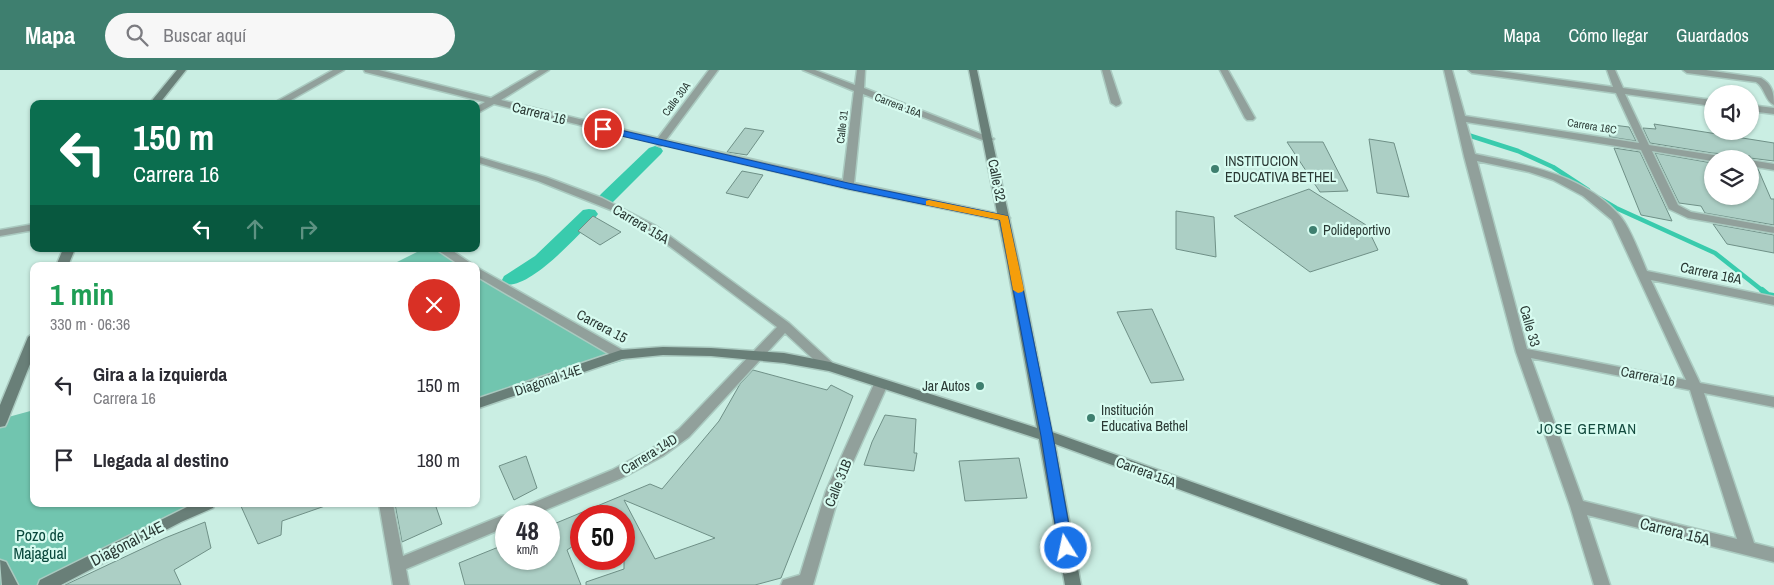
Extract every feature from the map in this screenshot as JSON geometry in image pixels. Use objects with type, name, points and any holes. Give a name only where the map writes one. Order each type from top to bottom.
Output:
[{"type":"street","points":[[157,100],[182,70]]},
{"type":"street","points":[[284,100],[340,70]]},
{"type":"street","name":"Carrera 16","points":[[368,70],[659,143],[848,186],[1004,218]]},
{"type":"street","points":[[480,108],[545,70]]},
{"type":"street","name":"Calle 30A","points":[[659,143],[714,70]]},
{"type":"street","name":"Carrera 16A","points":[[807,70],[989,139]]},
{"type":"street","name":"Calle 31","points":[[848,186],[861,70]]},
{"type":"street","name":"Calle 32","points":[[972,70],[989,139],[1047,436],[1073,585]]},
{"type":"street","points":[[1106,70],[1116,103]]},
{"type":"street","points":[[1224,70],[1250,118]]},
{"type":"street","name":"Calle 33","points":[[1448,70],[1469,156],[1522,352],[1577,506],[1602,585]]},
{"type":"street","points":[[1472,70],[1704,102]]},
{"type":"street","points":[[1611,70],[1673,207],[1688,215],[1774,230]]},
{"type":"street","points":[[1687,70],[1758,80],[1764,83],[1774,102]]},
{"type":"street","points":[[1759,109],[1774,111]]},
{"type":"street","name":"Carrera 16C","points":[[1460,118],[1704,156]]},
{"type":"street","points":[[1469,156],[1529,170],[1565,181],[1597,200],[1616,219],[1695,385],[1748,549]]},
{"type":"street","name":"Carrera 15A","points":[[480,161],[542,179],[620,210],[659,233],[785,326],[830,367]]},
{"type":"street","points":[[1759,164],[1774,167]]},
{"type":"street","points":[[0,233],[30,228]]},
{"type":"street","points":[[447,252],[463,262]]},
{"type":"street","name":"Carrera 15","points":[[480,273],[621,356],[663,351],[757,355]]},
{"type":"street","name":"Carrera 16A","points":[[1642,274],[1774,301]]},
{"type":"street","points":[[757,355],[785,326]]},
{"type":"street","points":[[0,422],[30,347]]},
{"type":"street","name":"Carrera 16","points":[[1522,352],[1774,402]]},
{"type":"street","name":"Carrera 15A","points":[[757,355],[830,367],[1047,436],[1460,585]]},
{"type":"street","name":"Carrera 14D","points":[[542,505],[617,474],[658,452],[684,433],[757,355]]},
{"type":"street","name":"Diagonal 14E","points":[[480,403],[621,356]]},
{"type":"street","name":"Calle 31B","points":[[805,582],[833,491],[881,384]]},
{"type":"street","name":"Carrera 15A","points":[[1577,506],[1774,555]]},
{"type":"street","name":"Diagonal 14E","points":[[46,585],[201,507]]},
{"type":"street","points":[[387,507],[401,585]]},
{"type":"street","points":[[398,565],[495,525]]},
{"type":"street","points":[[0,567],[10,585]]},
{"type":"street","points":[[789,585],[805,582]]},
{"type":"green space","points":[[417,252],[447,252],[463,262],[397,262]]},
{"type":"green space","points":[[480,274],[495,283],[625,360],[480,403]]},
{"type":"green space","name":"Pozo de Majagual","points":[[30,411],[30,507],[201,507],[46,585],[0,585],[1,419]]},
{"type":"building","points":[[1605,124],[1629,127],[1636,141],[1610,137]]},
{"type":"building","points":[[1654,124],[1704,132],[1704,140],[1755,140],[1774,143],[1774,161],[1759,159],[1759,150],[1704,150],[1704,152],[1650,143],[1643,128],[1656,129]]},
{"type":"building","points":[[745,128],[764,131],[747,155],[727,152]]},
{"type":"building","points":[[1369,139],[1394,143],[1409,197],[1377,193]]},
{"type":"building","points":[[1287,142],[1323,142],[1348,191],[1320,192]]},
{"type":"building","points":[[1614,148],[1640,152],[1672,221],[1641,215]]},
{"type":"building","points":[[1655,153],[1704,162],[1704,205],[1759,205],[1759,171],[1771,199],[1774,199],[1774,225],[1705,213],[1701,206],[1679,203]]},
{"type":"building","points":[[742,171],[763,175],[748,198],[726,193]]},
{"type":"building","name":"Polideportivo","points":[[1309,189],[1366,225],[1378,250],[1310,272],[1234,216]]},
{"type":"building","points":[[1176,211],[1214,217],[1216,257],[1176,249]]},
{"type":"building","points":[[593,216],[621,232],[600,245],[578,231]]},
{"type":"building","points":[[1713,224],[1774,235],[1774,253],[1727,244]]},
{"type":"building","points":[[1152,309],[1184,380],[1151,383],[1117,312]]},
{"type":"building","points":[[753,370],[827,390],[831,385],[853,396],[781,578],[755,585],[586,585],[586,582],[621,570],[635,570],[635,521],[655,559],[715,538],[624,500],[627,505],[600,505],[650,484],[662,489],[719,421],[740,384]]},
{"type":"building","points":[[885,415],[916,419],[914,453],[917,453],[914,471],[864,465],[872,442]]},
{"type":"building","points":[[526,456],[537,488],[514,500],[499,466]]},
{"type":"building","points":[[1019,458],[1027,498],[965,501],[959,461]]},
{"type":"building","points":[[241,507],[322,507],[282,521],[281,535],[258,544]]},
{"type":"building","points":[[396,507],[436,507],[442,524],[402,542]]},
{"type":"building","points":[[570,517],[570,548],[567,550],[570,558],[570,570],[575,570],[581,585],[465,585],[459,563],[495,548],[495,570],[560,570],[560,521]]},
{"type":"building","points":[[205,522],[211,548],[174,570],[181,585],[65,585],[165,538]]},
{"type":"waterway","points":[[1468,135],[1518,151],[1553,167],[1588,190]]},
{"type":"waterway","points":[[607,198],[655,151]]},
{"type":"waterway","points":[[1599,198],[1616,208],[1715,253],[1763,291]]},
{"type":"waterway","points":[[511,280],[542,260],[589,214]]},
{"type":"waterway","points":[[1762,290],[1768,295],[1774,296]]},
{"type":"slow traffic","points":[[929,203],[1004,218],[1018,290]]},
{"type":"place","name":"INSTITUCION EDUCATIVA BETHEL","points":[[1215,169]]},
{"type":"place","name":"Polideportivo","points":[[1313,230]]},
{"type":"place","name":"Jar Autos","points":[[980,386]]},
{"type":"place","name":"Institución Educativa Bethel","points":[[1091,418]]},
{"type":"district","name":"JOSE GERMAN","points":[[1587,428]]},
{"type":"route","points":[[603,129],[848,186],[1004,218],[1047,436],[1066,548]]}]
